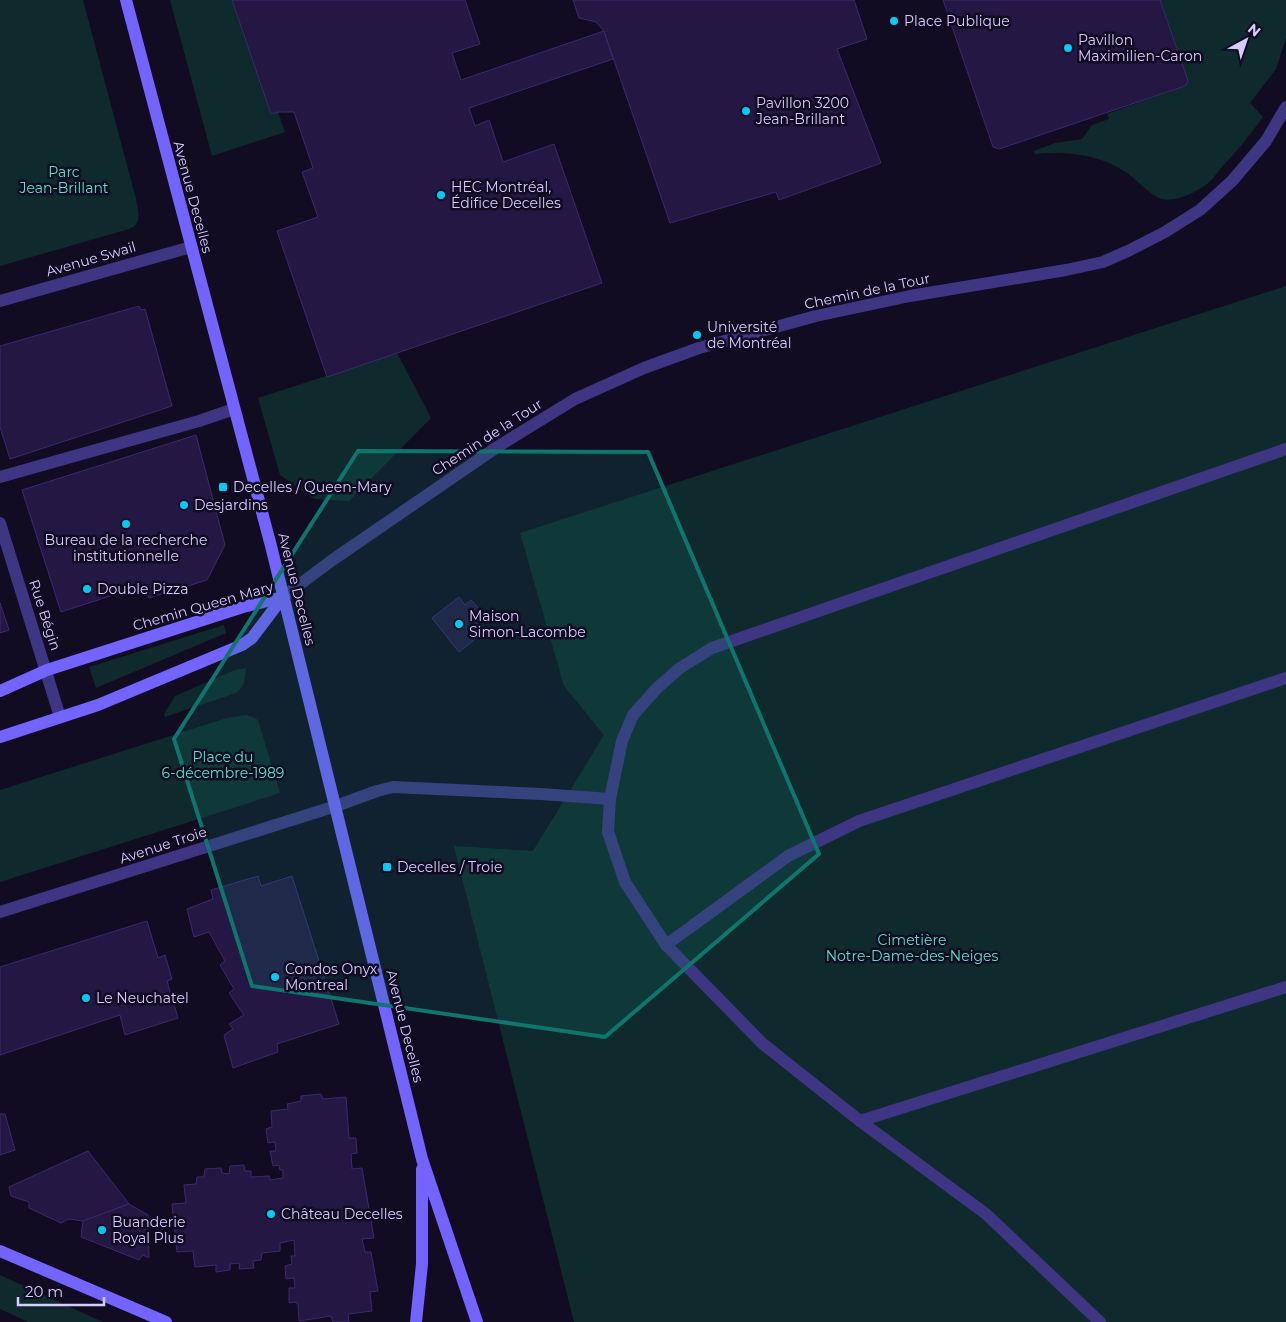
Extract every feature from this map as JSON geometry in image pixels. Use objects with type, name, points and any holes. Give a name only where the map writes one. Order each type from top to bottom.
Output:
[{"type":"street","name":"Avenue Decelles","points":[[126,0],[283,596],[422,1159],[477,1322]]},
{"type":"street","name":"Chemin de la Tour","points":[[283,596],[504,442],[575,399],[644,368],[699,348],[816,316],[929,293],[1066,270],[1103,262],[1130,250],[1165,232],[1200,210],[1232,181],[1266,142],[1286,106]]},
{"type":"street","name":"Avenue Swail","points":[[0,301],[191,247]]},
{"type":"street","points":[[0,478],[199,421],[234,409]]},
{"type":"street","points":[[1100,1322],[986,1214],[860,1121],[763,1044],[666,945],[625,882],[608,832],[610,799],[622,740],[633,715],[657,688],[680,668],[712,648],[1286,450]]},
{"type":"street","name":"Rue Bégin","points":[[0,523],[60,717]]},
{"type":"street","name":"Chemin Queen Mary","points":[[0,691],[47,670],[283,596]]},
{"type":"street","name":"Chemin Queen Mary","points":[[0,737],[98,705],[242,645],[252,638],[283,596]]},
{"type":"street","points":[[666,945],[788,856],[859,821],[1286,678]]},
{"type":"street","name":"Avenue Troie","points":[[0,912],[393,787],[610,799]]},
{"type":"street","points":[[860,1121],[1286,987]]},
{"type":"street","name":"Avenue Decelles","points":[[416,1322],[422,1264],[422,1159]]},
{"type":"street","points":[[0,1251],[166,1322]]},
{"type":"highlighted area","points":[[358,451],[648,452],[819,854],[605,1037],[252,986],[174,739]]},
{"type":"green space","name":"Parc Jean-Brillant","points":[[0,0],[83,0],[136,199],[138,220],[129,229],[0,266]]},
{"type":"green space","points":[[170,0],[232,0],[271,114],[278,112],[285,132],[212,156]]},
{"type":"green space","points":[[1160,0],[1286,0],[1286,38],[1276,69],[1250,103],[1263,117],[1209,182],[1190,194],[1169,200],[1157,197],[1114,165],[1092,157],[1058,153],[1035,154],[1034,151],[1055,143],[1082,139],[1092,125],[1109,119],[1107,114],[1185,86],[1188,81]]},
{"type":"green space","name":"Cimetière Notre-Dame-des-Neiges","points":[[1286,286],[1286,1322],[574,1322],[454,846],[533,851],[604,735],[564,686],[520,533]]},
{"type":"green space","points":[[397,353],[431,418],[349,501],[314,499],[280,475],[258,398]]},
{"type":"green space","points":[[224,625],[226,633],[96,688],[89,667]]},
{"type":"green space","points":[[246,668],[243,685],[236,693],[165,717],[164,714],[175,696],[235,670]]},
{"type":"green space","name":"Place du 6-décembre-1989","points":[[246,715],[258,720],[280,793],[0,882],[0,790],[227,718]]},
{"type":"green space","points":[[0,1275],[103,1322],[28,1322],[0,1309]]},
{"type":"building","name":"HEC Montréal, Édifice Decelles","points":[[232,0],[465,0],[480,44],[452,53],[461,80],[604,31],[613,59],[469,108],[475,126],[489,120],[503,162],[554,144],[602,283],[327,377],[277,231],[318,217],[302,172],[313,168],[294,112],[271,114]]},
{"type":"building","name":"Pavillon 3200 Jean-Brillant","points":[[573,0],[854,0],[867,39],[837,49],[881,163],[779,200],[776,192],[670,223],[604,31],[596,22],[579,18]]},
{"type":"building","name":"Pavillon Maximilien-Caron","points":[[943,0],[1160,0],[1188,81],[1185,86],[999,149],[993,147]]},
{"type":"building","points":[[139,306],[141,310],[145,309],[172,406],[10,459],[0,427],[0,346]]},
{"type":"building","points":[[196,435],[225,545],[207,580],[149,598],[144,585],[61,612],[22,490]]},
{"type":"building","name":"Maison Simon-Lacombe","points":[[459,597],[465,605],[471,600],[480,610],[474,615],[486,630],[459,652],[432,618]]},
{"type":"building","points":[[0,603],[9,630],[0,633]]},
{"type":"building","name":"Condos Onyx Montreal","points":[[258,876],[261,886],[292,876],[339,1024],[277,1044],[278,1052],[233,1068],[224,1035],[233,1029],[229,1024],[244,1015],[229,993],[234,989],[220,965],[225,961],[209,932],[194,937],[187,909],[213,899],[211,890]]},
{"type":"building","name":"Le Neuchatel","points":[[147,921],[158,958],[165,955],[172,979],[167,981],[178,1018],[125,1035],[120,1015],[0,1055],[0,967]]},
{"type":"building","name":"Château Decelles","points":[[321,1094],[323,1099],[346,1097],[349,1138],[356,1138],[357,1153],[351,1154],[352,1169],[362,1168],[374,1238],[362,1239],[365,1252],[371,1252],[378,1291],[370,1292],[372,1311],[348,1314],[349,1322],[333,1322],[331,1316],[299,1321],[298,1304],[295,1302],[289,1303],[289,1288],[295,1288],[294,1278],[286,1279],[285,1266],[292,1264],[291,1256],[295,1256],[294,1240],[280,1243],[280,1251],[262,1253],[261,1260],[253,1261],[254,1268],[239,1269],[240,1263],[230,1264],[230,1270],[216,1272],[216,1265],[195,1267],[193,1251],[177,1252],[172,1204],[186,1203],[184,1185],[196,1184],[197,1177],[204,1177],[205,1169],[221,1168],[222,1173],[229,1174],[230,1166],[244,1165],[245,1171],[251,1171],[251,1177],[269,1176],[270,1180],[283,1178],[283,1170],[280,1170],[279,1165],[273,1166],[270,1151],[276,1151],[275,1142],[268,1143],[266,1129],[272,1127],[271,1111],[288,1109],[287,1104],[301,1101],[301,1096]]},
{"type":"building","points":[[0,1114],[5,1114],[15,1150],[0,1155]]},
{"type":"building","points":[[88,1151],[129,1204],[83,1221],[69,1219],[61,1223],[29,1208],[29,1202],[11,1196],[9,1187]]},
{"type":"building","points":[[129,1204],[148,1215],[149,1258],[143,1255],[139,1260],[81,1237],[83,1221]]},
{"type":"place","name":"Place Publique","points":[[894,21]]},
{"type":"place","name":"Pavillon Maximilien-Caron","points":[[1068,48]]},
{"type":"place","name":"Pavillon 3200 Jean-Brillant","points":[[746,111]]},
{"type":"place","name":"HEC Montréal, Édifice Decelles","points":[[441,195]]},
{"type":"place","name":"Université de Montréal","points":[[697,335]]},
{"type":"place","name":"Decelles / Queen-Mary","points":[[223,487]]},
{"type":"place","name":"Desjardins","points":[[184,505]]},
{"type":"place","name":"Bureau de la recherche institutionnelle","points":[[126,524]]},
{"type":"place","name":"Double Pizza","points":[[87,589]]},
{"type":"place","name":"Maison Simon-Lacombe","points":[[459,624]]},
{"type":"place","name":"Decelles / Troie","points":[[387,867]]},
{"type":"place","name":"Condos Onyx Montreal","points":[[275,977]]},
{"type":"place","name":"Le Neuchatel","points":[[86,998]]},
{"type":"place","name":"Château Decelles","points":[[271,1214]]},
{"type":"place","name":"Buanderie Royal Plus","points":[[102,1230]]}]
